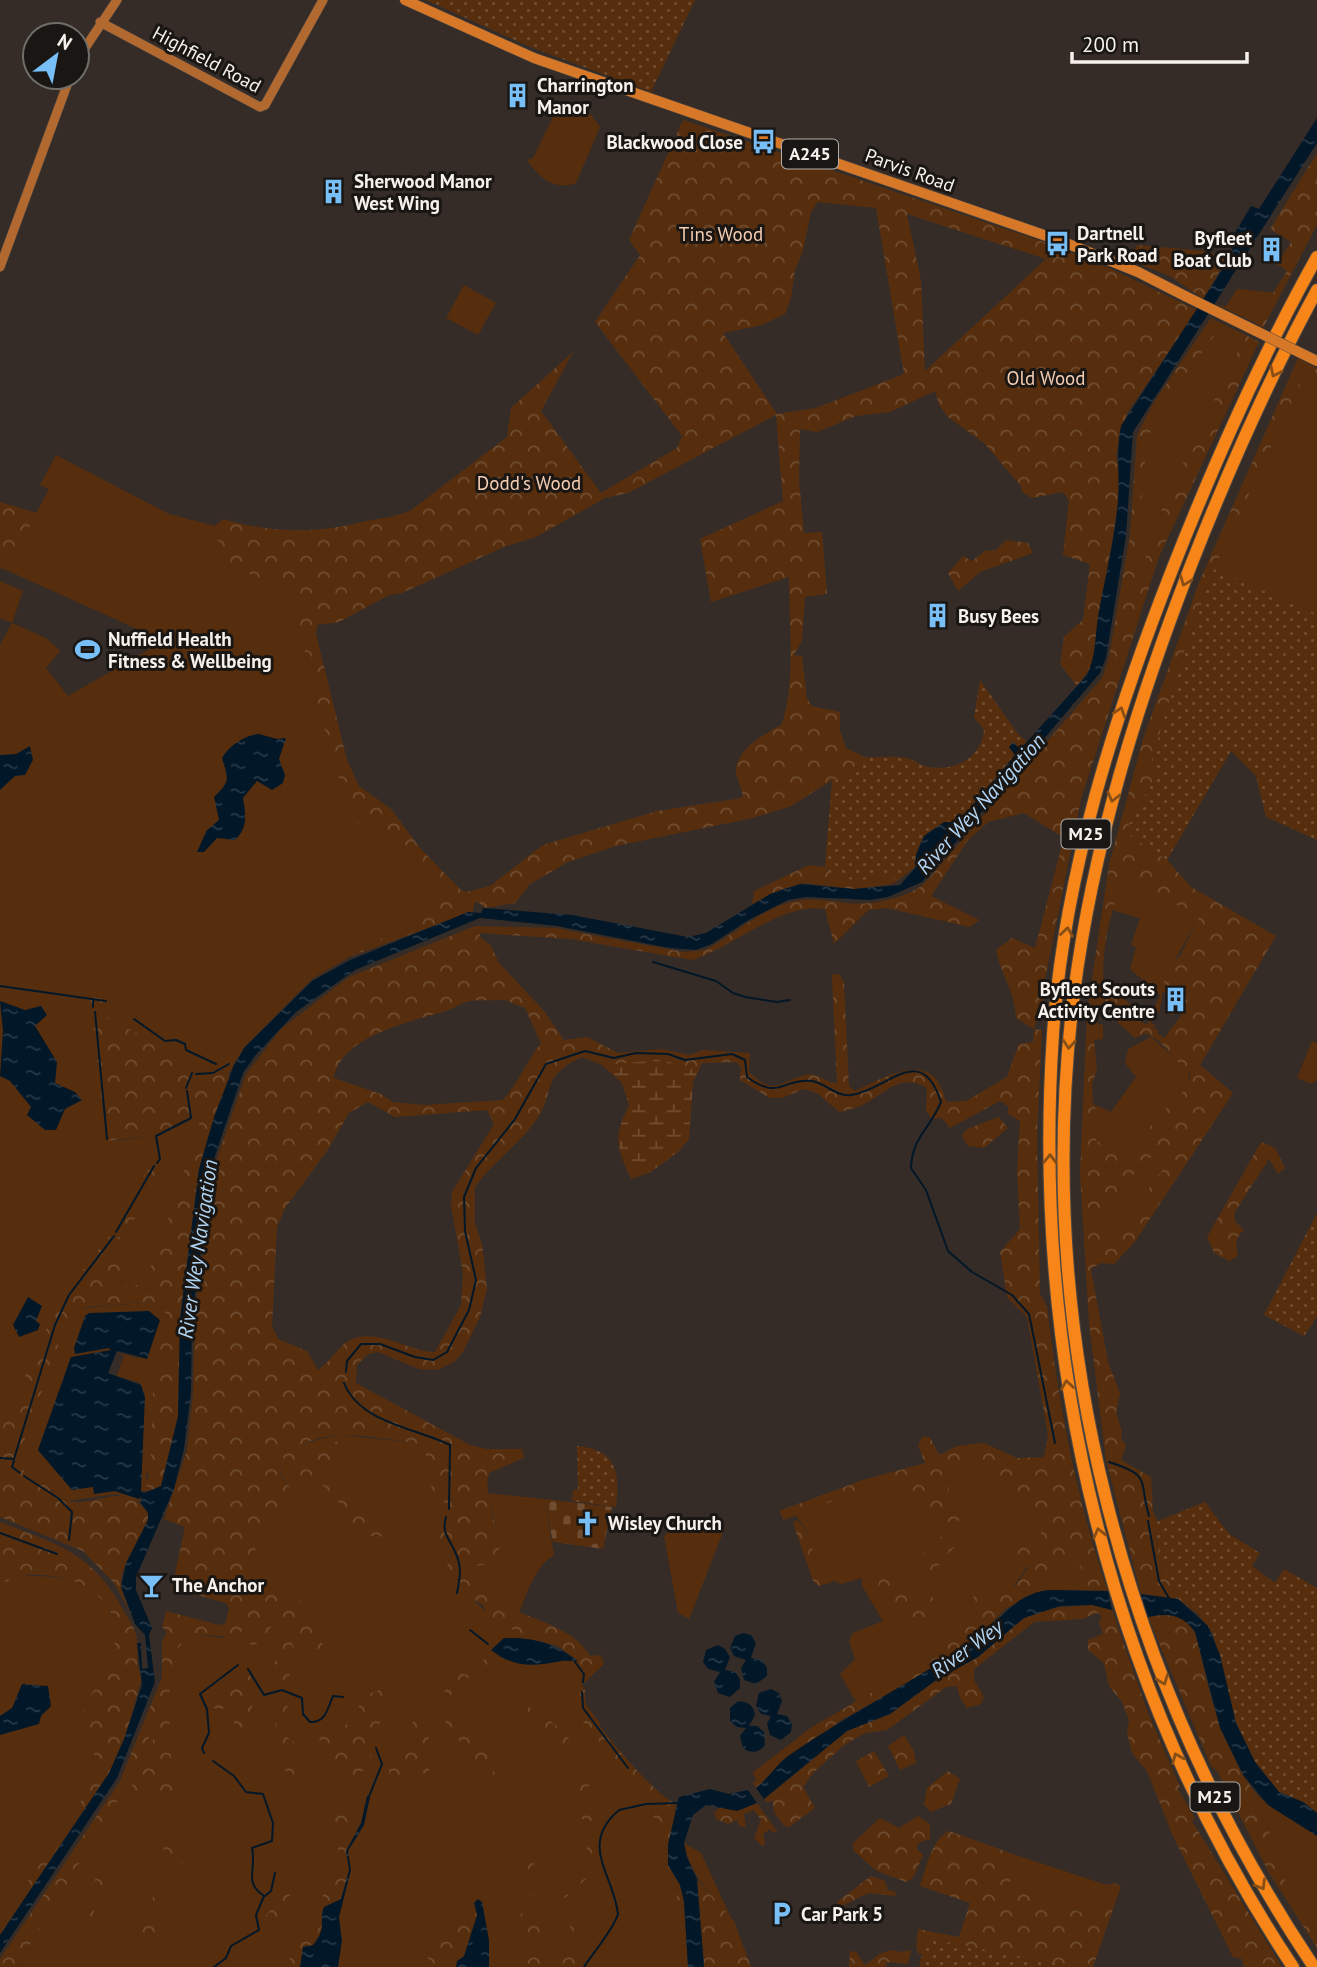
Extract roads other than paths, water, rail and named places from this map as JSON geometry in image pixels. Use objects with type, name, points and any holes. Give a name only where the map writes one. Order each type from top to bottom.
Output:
[{"type":"highway","name":"M25","points":[[1293,1967],[1217,1840],[1189,1786],[1160,1718],[1122,1615],[1079,1453],[1057,1311],[1049,1212],[1053,1033],[1071,904],[1104,763],[1150,626],[1203,488],[1273,339],[1317,257]]},
{"type":"highway","name":"M25","points":[[1314,1967],[1263,1888],[1232,1832],[1177,1717],[1131,1592],[1096,1457],[1072,1310],[1065,1210],[1068,1051],[1085,920],[1119,771],[1164,634],[1218,496],[1264,394],[1317,290]]},
{"type":"main road","name":"Parvis Road","points":[[405,0],[516,51],[1061,241],[1138,272],[1317,361]]},
{"type":"street","points":[[91,37],[117,0]]},
{"type":"street","name":"Highfield Road","points":[[100,22],[260,107],[265,105],[323,0]]},
{"type":"street","points":[[0,267],[65,91]]},
{"type":"water","name":"River Wey Navigation","points":[[1317,118],[1317,143],[1133,432],[1126,536],[1106,658],[1100,673],[922,882],[888,897],[870,900],[806,897],[788,900],[747,921],[712,944],[696,950],[669,948],[557,926],[480,918],[355,970],[296,1012],[255,1056],[243,1073],[212,1165],[192,1318],[191,1392],[184,1449],[174,1489],[136,1577],[136,1590],[152,1628],[149,1635],[155,1682],[117,1778],[0,1953],[0,1935],[109,1773],[124,1739],[142,1685],[137,1643],[141,1643],[142,1669],[148,1668],[145,1635],[135,1624],[121,1587],[126,1563],[148,1520],[148,1513],[140,1502],[142,1497],[139,1499],[115,1491],[94,1494],[93,1487],[72,1490],[38,1450],[71,1357],[111,1350],[109,1348],[75,1354],[74,1348],[85,1316],[89,1313],[149,1311],[160,1320],[147,1359],[117,1351],[108,1373],[141,1385],[145,1397],[141,1491],[144,1493],[161,1486],[178,1416],[180,1319],[199,1169],[214,1117],[234,1065],[245,1047],[312,981],[350,960],[468,912],[481,913],[483,908],[572,915],[688,937],[706,933],[770,894],[800,884],[854,889],[900,885],[916,867],[916,855],[924,836],[944,822],[959,822],[1015,755],[1009,747],[1013,742],[1019,748],[1024,745],[1087,675],[1094,654],[1115,524],[1121,426],[1233,253],[1232,249],[1238,240],[1233,236],[1251,206],[1259,209]]},
{"type":"water","points":[[259,734],[277,739],[286,738],[279,759],[285,775],[283,783],[272,790],[257,781],[243,798],[245,821],[235,840],[217,838],[204,852],[197,852],[207,830],[219,820],[214,797],[227,779],[222,758],[238,742]]},
{"type":"water","points":[[30,746],[33,760],[25,775],[15,776],[0,790],[0,755],[16,754]]},
{"type":"water","points":[[0,1001],[25,1010],[41,1006],[47,1015],[35,1026],[57,1062],[55,1083],[75,1092],[82,1100],[65,1109],[56,1130],[45,1130],[27,1115],[31,1107],[10,1081],[0,1076],[3,1031]]},
{"type":"water","points":[[28,1297],[42,1306],[36,1321],[40,1324],[38,1330],[19,1337],[13,1325]]},
{"type":"water","name":"River Wey","points":[[1108,1591],[1112,1610],[1092,1605],[1060,1606],[1024,1618],[978,1657],[935,1681],[890,1714],[847,1731],[764,1799],[756,1788],[791,1754],[972,1642],[1016,1603],[1037,1592]]},
{"type":"water","points":[[1141,1594],[1178,1599],[1208,1626],[1220,1655],[1236,1723],[1255,1762],[1279,1792],[1303,1802],[1317,1813],[1317,1836],[1268,1805],[1243,1775],[1220,1728],[1195,1632],[1174,1616],[1148,1617]]},
{"type":"water","points":[[743,1633],[751,1635],[756,1643],[751,1658],[762,1660],[767,1668],[767,1676],[756,1684],[744,1680],[741,1668],[746,1660],[734,1656],[730,1648],[735,1636]]},
{"type":"water","points":[[504,1638],[543,1642],[578,1661],[534,1665],[517,1663],[491,1650]]},
{"type":"water","points":[[718,1645],[725,1649],[730,1657],[725,1670],[735,1672],[740,1679],[740,1688],[730,1697],[718,1693],[714,1682],[720,1672],[708,1669],[703,1662],[706,1650]]},
{"type":"water","points":[[22,1684],[48,1686],[51,1706],[41,1716],[39,1724],[0,1735],[0,1716],[12,1708]]},
{"type":"water","points":[[771,1689],[779,1693],[782,1701],[777,1714],[787,1716],[792,1724],[791,1732],[781,1740],[770,1735],[767,1724],[771,1716],[761,1714],[756,1706],[759,1693]]},
{"type":"water","points":[[737,1702],[751,1706],[755,1715],[749,1726],[757,1726],[764,1732],[765,1745],[758,1751],[743,1748],[740,1736],[746,1728],[737,1727],[730,1721],[730,1708]]},
{"type":"water","points":[[710,1789],[729,1794],[748,1790],[757,1803],[737,1811],[706,1805],[693,1815],[684,1843],[697,1879],[704,1967],[688,1967],[684,1902],[680,1885],[668,1865],[668,1844],[679,1797]]},
{"type":"water","points":[[367,1796],[370,1797],[364,1825],[348,1851],[351,1870],[339,1917],[342,1941],[338,1967],[300,1967],[303,1947],[313,1945],[320,1934],[324,1907],[341,1899],[349,1870],[346,1851],[361,1823]]},
{"type":"water","points":[[478,1899],[482,1902],[489,1940],[489,1967],[456,1967],[457,1961],[464,1956],[477,1915],[474,1903]]},
{"type":"waterway","points":[[653,962],[716,981],[733,993],[745,997],[777,1002],[790,1000]]},
{"type":"waterway","points":[[0,986],[106,1001]]},
{"type":"waterway","points":[[93,1001],[93,1007]]},
{"type":"waterway","points":[[95,1012],[107,1139]]},
{"type":"waterway","points":[[134,1019],[165,1041],[176,1040],[185,1044],[186,1050],[216,1064]]},
{"type":"waterway","points":[[346,1372],[347,1361],[361,1344],[380,1344],[415,1357],[433,1360],[447,1352],[469,1310],[476,1280],[465,1231],[464,1197],[476,1168],[515,1119],[546,1064],[585,1051],[614,1058],[636,1053],[668,1054],[685,1060],[732,1054],[745,1060],[747,1077],[758,1084],[774,1088],[812,1081],[846,1095],[865,1091],[902,1073],[913,1071],[924,1074],[933,1084],[941,1102],[918,1141],[911,1168],[926,1190],[948,1251],[972,1272],[1012,1295],[1029,1314],[1055,1443]]},
{"type":"waterway","points":[[196,1074],[213,1073],[229,1064]]},
{"type":"waterway","points":[[186,1088],[192,1073]]},
{"type":"waterway","points":[[157,1163],[160,1159],[156,1136],[191,1118],[187,1091]]},
{"type":"waterway","points":[[116,1232],[154,1166]]},
{"type":"waterway","points":[[0,1458],[14,1459],[55,1325],[69,1295],[114,1236]]},
{"type":"waterway","points":[[344,1383],[352,1396],[376,1416],[450,1445],[449,1509]]},
{"type":"waterway","points":[[14,1461],[12,1467],[20,1473]]},
{"type":"waterway","points":[[1109,1462],[1138,1476],[1149,1516]]},
{"type":"waterway","points":[[24,1476],[58,1498],[72,1512],[69,1540]]},
{"type":"waterway","points":[[446,1517],[445,1532],[459,1563],[457,1593]]},
{"type":"waterway","points":[[1148,1521],[1159,1581],[1170,1600]]},
{"type":"waterway","points":[[0,1533],[57,1554]]},
{"type":"waterway","points":[[470,1630],[488,1644]]},
{"type":"waterway","points":[[575,1662],[584,1674],[583,1682]]},
{"type":"waterway","points":[[204,1753],[202,1748],[209,1733],[207,1709],[200,1694],[238,1665]]},
{"type":"waterway","points":[[248,1669],[264,1695],[282,1690],[302,1698],[303,1714],[310,1722],[323,1717],[333,1696],[343,1697]]},
{"type":"waterway","points":[[582,1692],[583,1708],[628,1768]]},
{"type":"waterway","points":[[368,1799],[382,1764],[376,1748]]},
{"type":"waterway","points":[[213,1761],[234,1776],[246,1792],[263,1794],[273,1823],[272,1841],[252,1848],[252,1880],[264,1896],[256,1915],[259,1930],[231,1946],[226,1958],[214,1967]]},
{"type":"waterway","points":[[584,1967],[618,1914],[600,1848],[601,1836],[607,1823],[619,1810],[646,1804],[677,1803]]},
{"type":"waterway","points":[[265,1896],[271,1891],[275,1873]]},
{"type":"place","name":"Charrington Manor","points":[[517,96]]},
{"type":"place","name":"Blackwood Close","points":[[763,142]]},
{"type":"place","name":"Sherwood Manor West Wing","points":[[334,192]]},
{"type":"place","name":"Dartnell Park Road","points":[[1057,244]]},
{"type":"place","name":"Byfleet Boat Club","points":[[1272,249]]},
{"type":"place","name":"Busy Bees","points":[[938,616]]},
{"type":"place","name":"Nuffield Health Fitness & Wellbeing","points":[[88,650]]},
{"type":"place","name":"Byfleet Scouts Activity Centre","points":[[1175,1000]]},
{"type":"place","name":"Wisley Church","points":[[588,1523]]},
{"type":"place","name":"The Anchor","points":[[152,1585]]},
{"type":"place","name":"Car Park 5","points":[[781,1914]]},
{"type":"park label","name":"Tins Wood","points":[[721,234]]},
{"type":"park label","name":"Old Wood","points":[[1046,378]]},
{"type":"park label","name":"Dodd's Wood","points":[[529,483]]}]
